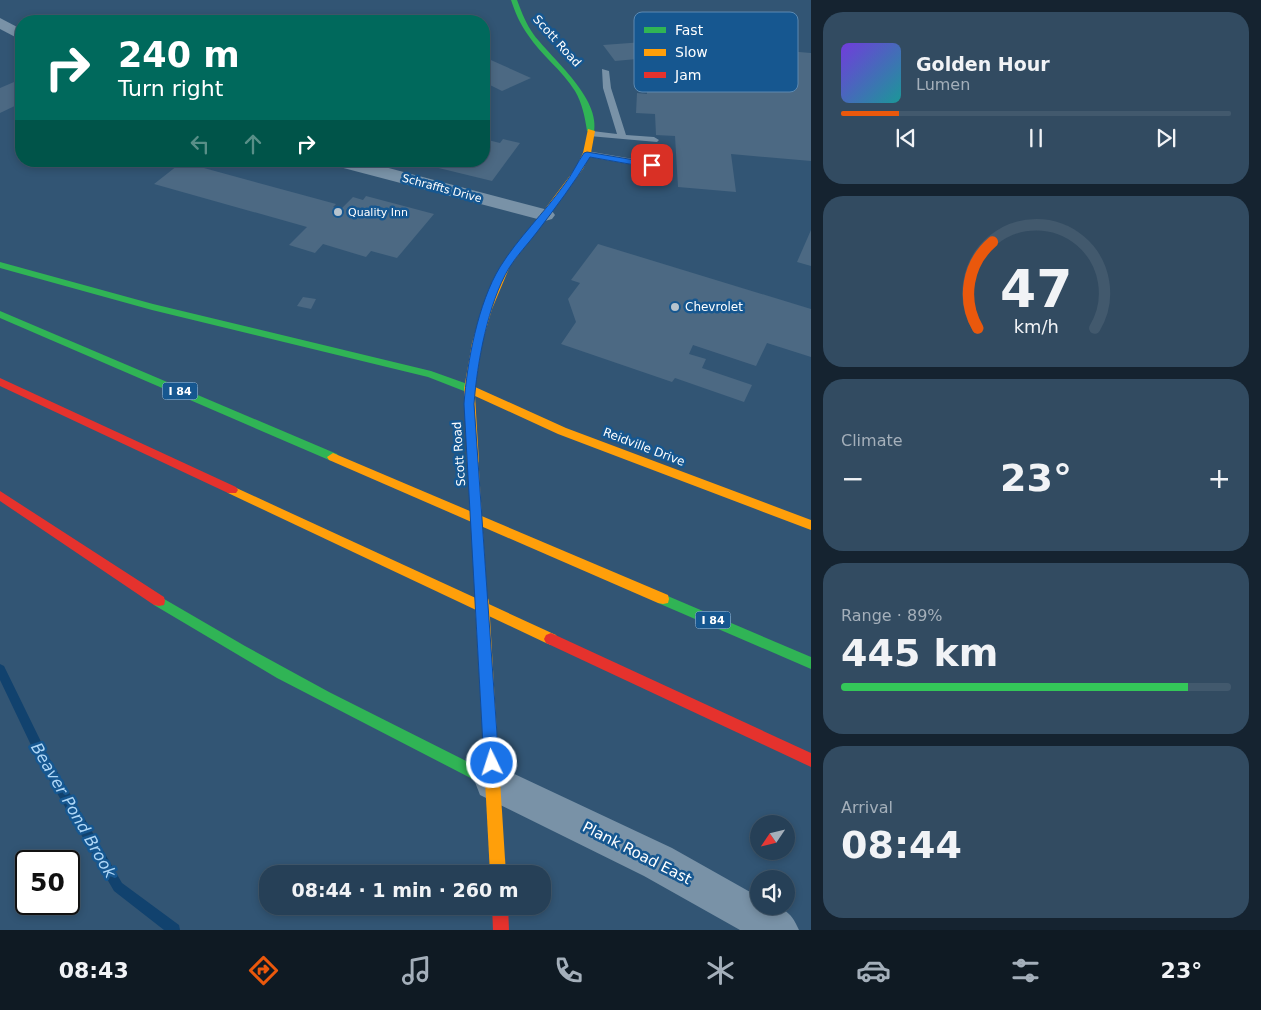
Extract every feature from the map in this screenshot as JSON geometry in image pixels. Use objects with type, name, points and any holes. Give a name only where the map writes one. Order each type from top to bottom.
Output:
[{"type":"main road","name":"Scott Road","points":[[498,865],[469,389],[480,337],[494,290],[505,267],[579,170],[587,154],[592,134],[587,106],[577,87],[522,24],[515,11],[514,0]]},
{"type":"main road","name":"Reidville Drive","points":[[0,265],[162,310],[431,374],[562,431],[811,525]]},
{"type":"main road","name":"I 84","points":[[0,314],[811,662]]},
{"type":"main road","points":[[0,382],[811,760]]},
{"type":"main road","points":[[0,496],[195,623],[366,717],[493,782]]},
{"type":"main road","points":[[500,915],[501,930]]},
{"type":"street","points":[[0,23],[15,32]]},
{"type":"street","name":"Schraffts Drive","points":[[362,167],[545,215]]},
{"type":"street","name":"Plank Road East","points":[[493,782],[658,862],[779,930]]},
{"type":"lane","points":[[605,71],[605,84],[620,124],[622,137]]},
{"type":"lane","points":[[592,134],[654,140]]},
{"type":"lane","points":[[587,154],[668,168]]},
{"type":"building","points":[[634,43],[634,59],[615,61],[603,45]]},
{"type":"building","points":[[798,52],[811,53],[811,161],[731,154],[736,192],[678,187],[675,136],[656,135],[655,114],[636,113],[637,93],[647,94],[647,92],[798,92]]},
{"type":"building","points":[[490,60],[531,78],[502,91],[490,85]]},
{"type":"building","points":[[15,82],[15,106],[0,113],[0,88]]},
{"type":"building","points":[[503,139],[520,143],[492,181],[435,167],[490,167],[490,140],[500,143]]},
{"type":"building","name":"Quality Inn","points":[[176,167],[200,167],[336,204],[333,207],[341,209],[353,197],[363,200],[366,196],[434,214],[397,258],[371,251],[366,257],[323,244],[315,253],[289,245],[307,227],[154,184]]},
{"type":"building","points":[[811,230],[811,266],[797,262]]},
{"type":"building","points":[[598,244],[811,309],[811,357],[767,343],[756,366],[693,345],[689,354],[706,359],[702,368],[752,385],[744,402],[675,378],[672,382],[561,344],[576,322],[568,299],[580,283],[571,280]]},
{"type":"building","points":[[303,297],[316,299],[311,309],[297,306]]},
{"type":"waterway","name":"Beaver Pond Brook","points":[[0,669],[44,760],[118,887],[174,930]]},
{"type":"traffic: fast","points":[[514,0],[521,19],[531,35],[579,92],[587,110],[591,131]]},
{"type":"traffic: fast","points":[[0,265],[152,307],[431,374],[469,389]]},
{"type":"traffic: fast","points":[[0,314],[333,457]]},
{"type":"traffic: fast","points":[[663,599],[811,663]]},
{"type":"traffic: fast","points":[[159,601],[282,673],[493,782]]},
{"type":"traffic: slow","points":[[473,462],[469,390],[477,343],[487,309],[506,266],[579,169],[587,153],[591,131]]},
{"type":"traffic: slow","points":[[469,389],[562,431],[811,525]]},
{"type":"traffic: slow","points":[[333,457],[663,599]]},
{"type":"traffic: slow","points":[[473,462],[487,686]]},
{"type":"traffic: slow","points":[[232,490],[551,639]]},
{"type":"traffic: slow","points":[[487,686],[497,865]]},
{"type":"traffic: jam","points":[[0,382],[232,490]]},
{"type":"traffic: jam","points":[[0,495],[159,601]]},
{"type":"traffic: jam","points":[[551,639],[811,760]]},
{"type":"traffic: jam","points":[[500,915],[501,930]]},
{"type":"place","name":"Quality Inn","points":[[338,212]]},
{"type":"place","name":"Chevrolet","points":[[675,307]]},
{"type":"route","points":[[492,763],[469,404],[471,376],[488,305],[505,267],[568,186],[587,154],[652,165]]}]
